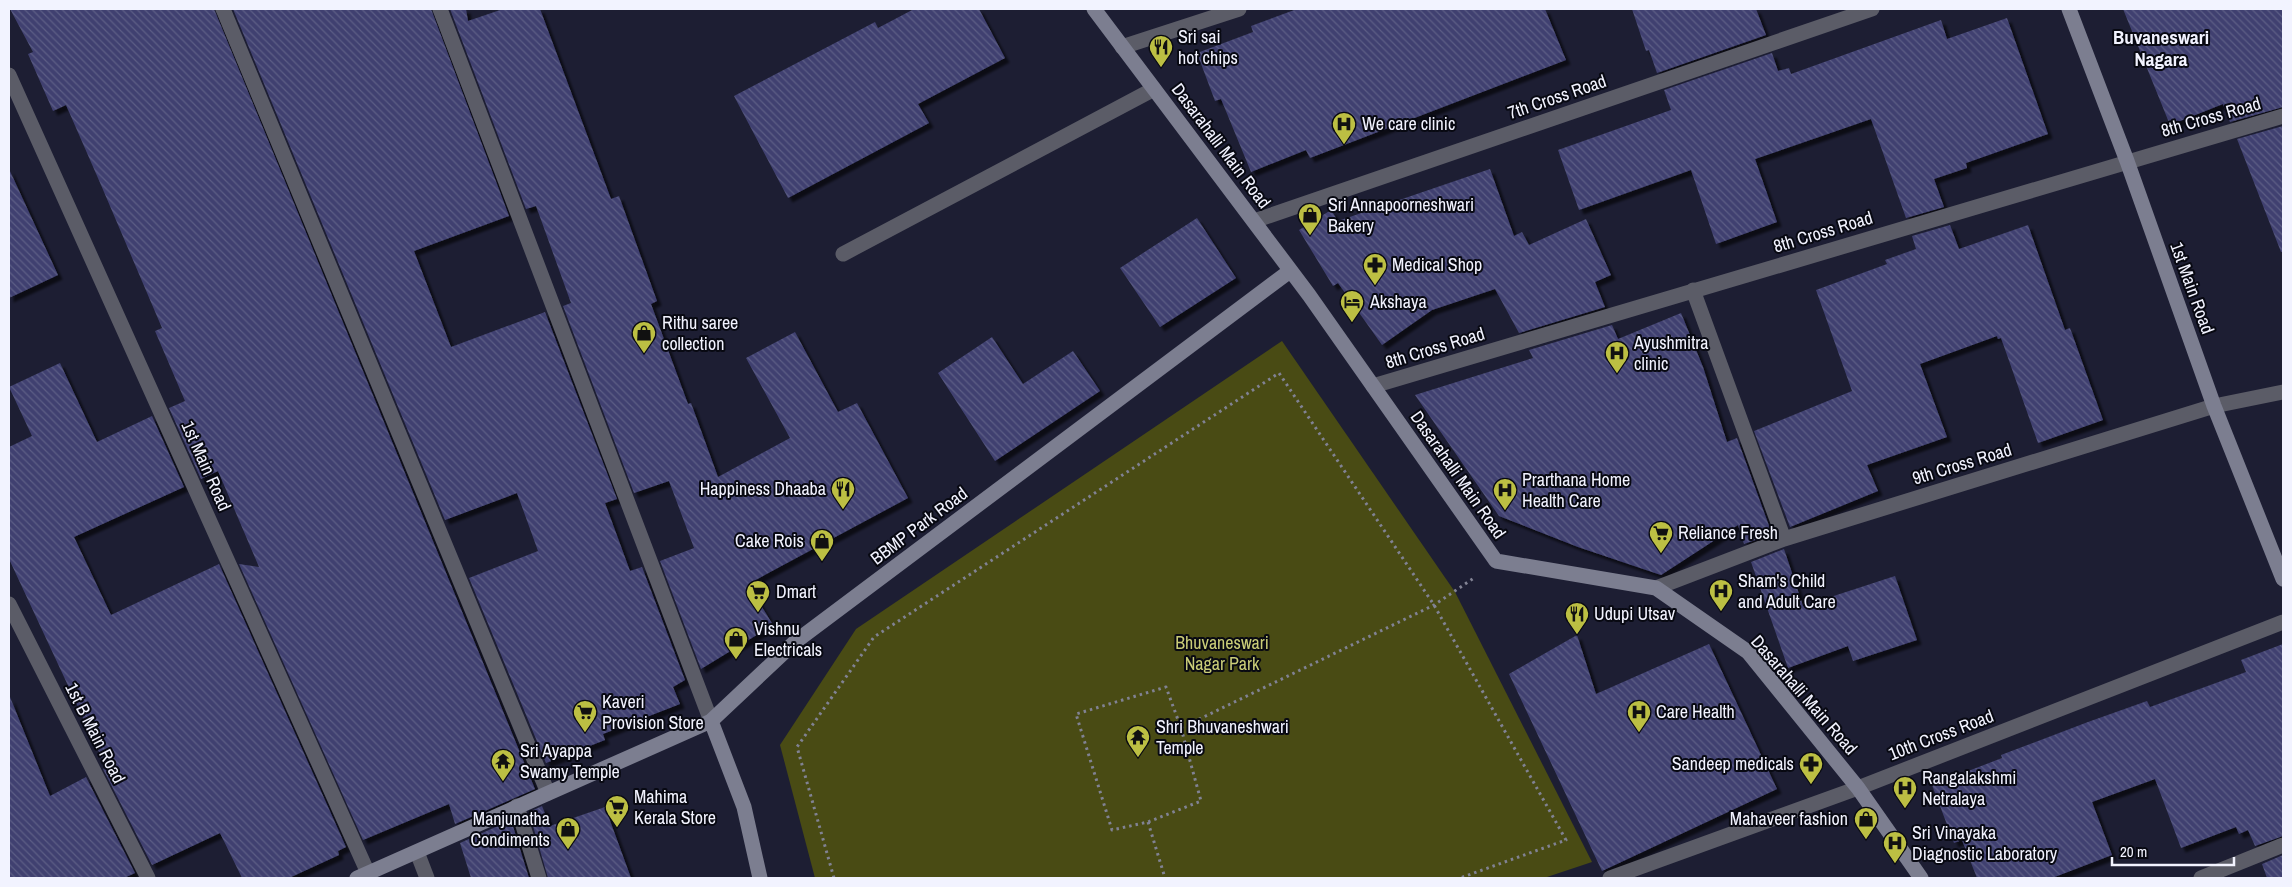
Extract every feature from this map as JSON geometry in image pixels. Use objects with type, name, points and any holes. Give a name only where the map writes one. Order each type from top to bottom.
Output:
[{"type":"street","points":[[224,9],[548,793]]},
{"type":"street","points":[[440,9],[744,806],[760,878]]},
{"type":"street","name":"Dasarahalli Main Road","points":[[1094,9],[1254,221],[1496,561],[1656,588],[1748,652],[1858,788],[1920,878]]},
{"type":"street","points":[[1122,47],[1239,9]]},
{"type":"street","name":"7th Cross Road","points":[[1254,221],[1872,9]]},
{"type":"street","name":"1st Main Road","points":[[2069,9],[2127,161],[2214,406],[2283,579]]},
{"type":"street","name":"1st Main Road","points":[[9,74],[363,876]]},
{"type":"street","points":[[843,254],[1154,89]]},
{"type":"street","name":"8th Cross Road","points":[[1373,386],[2283,116]]},
{"type":"street","name":"BBMP Park Road","points":[[363,876],[711,721],[795,642],[1290,271]]},
{"type":"street","points":[[1693,290],[1784,539]]},
{"type":"street","name":"9th Cross Road","points":[[1656,588],[1784,539],[2214,406],[2283,392]]},
{"type":"street","name":"1st B Main Road","points":[[9,604],[148,878]]},
{"type":"street","name":"10th Cross Road","points":[[1610,878],[1858,788],[2283,622]]},
{"type":"street","points":[[517,806],[539,878]]},
{"type":"street","points":[[2201,878],[2283,845]]},
{"type":"street","points":[[417,852],[427,878]]},
{"type":"path","points":[[834,878],[797,747],[874,637],[1279,373],[1434,605],[1566,840],[1460,878]]},
{"type":"path","points":[[1181,728],[1434,605],[1496,561]]},
{"type":"path","points":[[1166,687],[1181,728],[1201,801],[1148,822],[1112,830],[1076,714],[1166,687]]},
{"type":"path","points":[[1148,822],[1165,878]]},
{"type":"green space","name":"Bhuvaneswari Nagar Park","points":[[1282,341],[1455,592],[1592,862],[1544,878],[815,878],[780,745],[856,629]]},
{"type":"building","points":[[10,9],[214,9],[535,789],[455,824],[449,804],[363,840],[239,564],[259,567],[218,471],[201,479],[169,408],[185,401],[155,331],[162,328],[66,105],[53,111],[28,54],[33,52]]},
{"type":"building","points":[[233,9],[431,9],[509,216],[414,251],[451,347],[545,312],[617,499],[605,503],[630,571],[642,567],[685,680],[673,687],[680,704],[603,734],[605,740],[546,763],[469,578],[538,551],[517,493],[445,520]]},
{"type":"building","points":[[450,9],[466,9],[468,21],[503,9],[540,9],[611,199],[619,196],[657,301],[651,304],[688,404],[691,403],[718,477],[790,438],[746,358],[795,332],[838,412],[857,403],[908,498],[748,584],[773,625],[701,669],[660,561],[694,548],[669,481],[634,493],[563,306],[571,303],[536,206],[526,209]]},
{"type":"building","points":[[914,9],[979,9],[1005,58],[918,104],[929,123],[788,198],[734,96],[875,22],[878,28]]},
{"type":"building","points":[[1297,9],[1545,9],[1566,60],[1310,158],[1306,150],[1251,172],[1221,99],[1215,101],[1197,53],[1253,32],[1251,26]]},
{"type":"building","points":[[1632,9],[1756,9],[1766,35],[1657,73],[1649,50],[1646,51]]},
{"type":"building","points":[[2123,9],[2283,9],[2283,107],[2230,122],[2223,104],[2170,125]]},
{"type":"building","points":[[2007,18],[2048,134],[1966,163],[1967,168],[1934,179],[1944,207],[1906,218],[1871,119],[1755,159],[1777,222],[1716,244],[1691,170],[1579,210],[1558,150],[1671,110],[1664,90],[1772,53],[1778,71],[1789,68],[1791,74],[1941,20],[1947,39]]},
{"type":"building","points":[[2283,126],[2283,252],[2281,252],[2237,139]]},
{"type":"building","points":[[9,169],[58,275],[9,298]]},
{"type":"building","points":[[1490,169],[1514,236],[1522,232],[1529,245],[1586,219],[1611,275],[1595,282],[1605,307],[1519,333],[1495,289],[1432,310],[1382,345],[1338,283],[1333,286],[1299,230],[1331,210],[1338,221]]},
{"type":"building","points":[[1197,218],[1236,278],[1160,327],[1120,268]]},
{"type":"building","points":[[1950,225],[1959,249],[2028,225],[2065,330],[2070,328],[2103,420],[2038,443],[2001,338],[1998,339],[1997,336],[1920,364],[1947,437],[1867,465],[1878,491],[1790,527],[1754,431],[1852,391],[1816,290],[1887,264],[1885,260],[1916,249],[1912,236]]},
{"type":"building","points":[[1681,313],[1703,367],[1727,442],[1737,438],[1772,534],[1744,544],[1738,525],[1661,575],[1578,547],[1499,516],[1415,395],[1533,358],[1529,350],[1612,325],[1618,339]]},
{"type":"building","points":[[992,337],[1023,384],[1073,351],[1100,391],[995,461],[938,373]]},
{"type":"building","points":[[60,363],[97,442],[152,416],[184,487],[74,537],[111,615],[219,564],[346,847],[338,851],[339,855],[289,878],[242,878],[220,833],[152,865],[103,769],[106,767],[9,559],[9,447],[32,436],[9,387]]},
{"type":"building","points":[[1784,549],[1803,606],[1895,576],[1917,640],[1853,661],[1848,646],[1788,668],[1751,562]]},
{"type":"building","points":[[1577,635],[1596,694],[1709,644],[1777,789],[1602,871],[1509,674]]},
{"type":"building","points":[[2283,644],[2283,836],[2255,846],[2248,830],[2239,834],[2236,827],[2181,848],[2155,779],[2092,802],[2112,855],[2052,878],[1977,878],[1962,840],[1954,843],[1932,785],[2002,758],[2001,755],[2088,722],[2147,701],[2150,707],[2246,672],[2241,660]]},
{"type":"building","points":[[10,697],[50,796],[86,777],[135,873],[124,878],[9,878]]},
{"type":"building","points":[[542,806],[550,826],[605,807],[631,878],[548,878],[529,812]]},
{"type":"building","points":[[511,820],[529,878],[471,878],[460,843]]},
{"type":"building","points":[[2283,855],[2283,878],[2267,878],[2262,864]]},
{"type":"place","name":"Sri sai hot chips","points":[[1161,68]]},
{"type":"place","name":"We care clinic","points":[[1344,145]]},
{"type":"place","name":"Sri Annapoorneshwari Bakery","points":[[1310,236]]},
{"type":"place","name":"Medical Shop","points":[[1375,286]]},
{"type":"place","name":"Akshaya","points":[[1352,323]]},
{"type":"place","name":"Rithu saree collection","points":[[644,354]]},
{"type":"place","name":"Ayushmitra clinic","points":[[1617,374]]},
{"type":"place","name":"Happiness Dhaaba","points":[[843,510]]},
{"type":"place","name":"Prarthana Home Health Care","points":[[1505,511]]},
{"type":"place","name":"Reliance Fresh","points":[[1661,554]]},
{"type":"place","name":"Cake Rois","points":[[822,562]]},
{"type":"place","name":"Sham's Child and Adult Care","points":[[1721,612]]},
{"type":"place","name":"Dmart","points":[[758,613]]},
{"type":"place","name":"Udupi Utsav","points":[[1577,635]]},
{"type":"place","name":"Vishnu Electricals","points":[[736,660]]},
{"type":"place","name":"Kaveri Provision Store","points":[[585,733]]},
{"type":"place","name":"Care Health","points":[[1639,733]]},
{"type":"place","name":"Shri Bhuvaneshwari Temple","points":[[1138,758]]},
{"type":"place","name":"Sri Ayappa Swamy Temple","points":[[503,782]]},
{"type":"place","name":"Sandeep medicals","points":[[1811,785]]},
{"type":"place","name":"Rangalakshmi Netralaya","points":[[1905,809]]},
{"type":"place","name":"Mahima Kerala Store","points":[[617,828]]},
{"type":"place","name":"Mahaveer fashion","points":[[1866,840]]},
{"type":"place","name":"Manjunatha Condiments","points":[[568,850]]},
{"type":"place","name":"Sri Vinayaka Diagnostic Laboratory","points":[[1895,864]]},
{"type":"district","name":"Buvaneswari Nagara","points":[[2161,48]]}]
